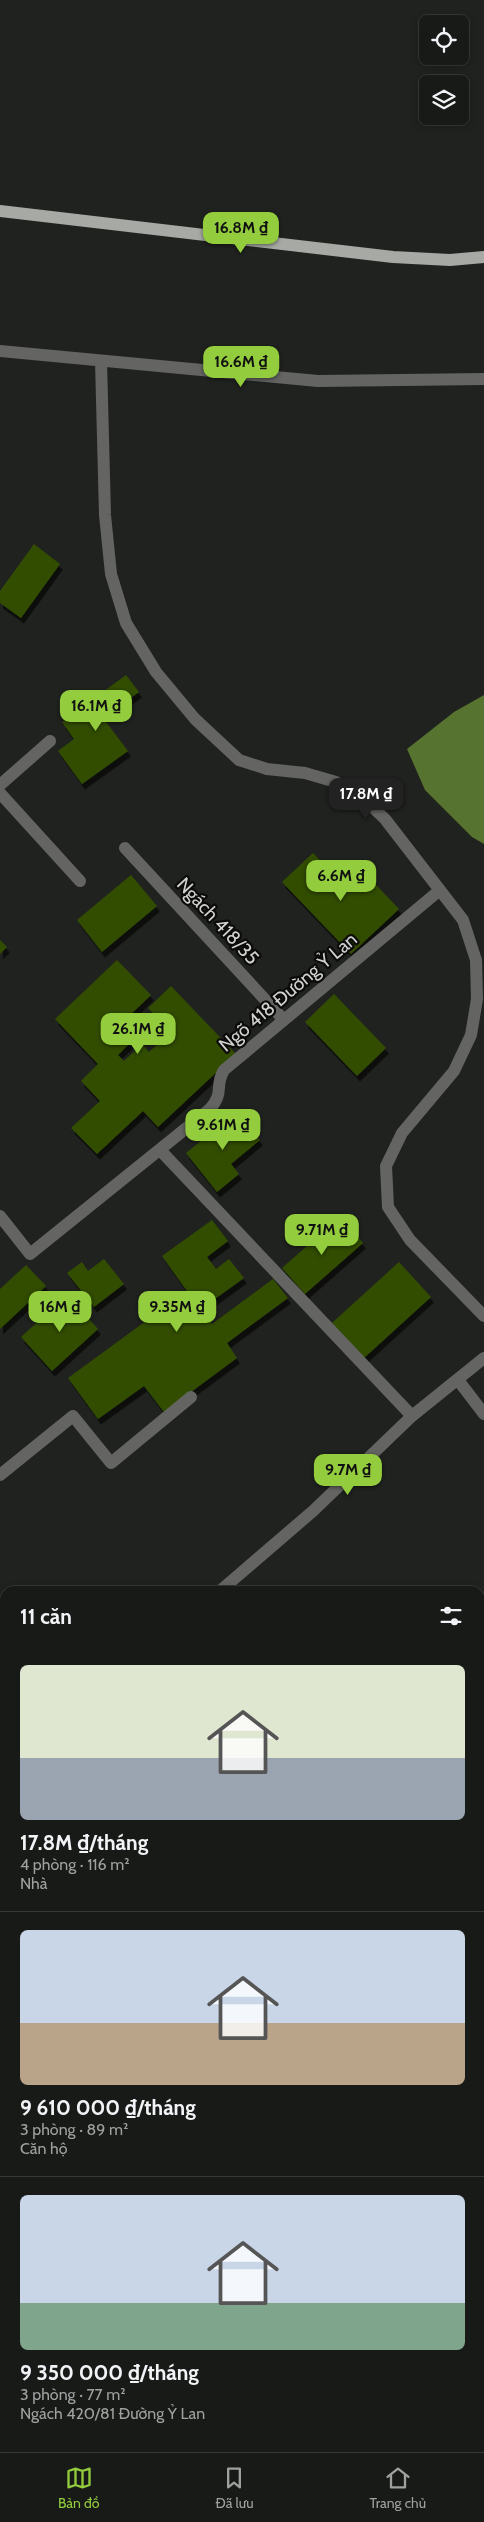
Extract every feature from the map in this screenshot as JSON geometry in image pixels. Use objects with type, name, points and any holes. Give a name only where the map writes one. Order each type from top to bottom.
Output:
[{"type":"main road","points":[[0,211],[393,257],[450,260],[484,257]]},
{"type":"street","points":[[0,351],[318,381],[484,380]]},
{"type":"street","points":[[101,361],[106,515],[111,574],[126,623],[156,672],[196,719],[239,760],[267,769],[305,773],[336,782],[365,800],[385,820],[463,920],[476,960],[477,999],[471,1035],[454,1071],[402,1133],[386,1166],[388,1207],[410,1240],[484,1316]]},
{"type":"street","points":[[50,741],[0,787],[80,880]]},
{"type":"street","name":"Ngách 418/35","points":[[125,848],[284,1020]]},
{"type":"street","name":"Ngõ 418 Đường Ỷ Lan","points":[[0,1216],[30,1254],[160,1150],[217,1101],[220,1093],[219,1078],[224,1070],[440,890]]},
{"type":"street","points":[[160,1150],[412,1416]]},
{"type":"street","points":[[226,1586],[313,1511],[412,1416],[484,1358]]},
{"type":"street","points":[[458,1380],[484,1414]]},
{"type":"street","points":[[0,1475],[73,1416],[111,1463],[191,1397]]},
{"type":"shaded area","points":[[484,695],[484,844],[472,837],[425,790],[407,749],[454,712]]},
{"type":"building","points":[[34,544],[60,564],[21,618],[0,603],[0,591]]},
{"type":"building","points":[[126,675],[139,692],[103,718],[128,751],[82,784],[58,751],[74,739],[62,722]]},
{"type":"building","points":[[313,853],[342,883],[359,867],[399,909],[351,954],[282,882]]},
{"type":"building","points":[[131,875],[157,906],[102,952],[77,920]]},
{"type":"building","points":[[0,940],[7,947],[0,954]]},
{"type":"building","points":[[117,960],[151,995],[126,1019],[139,1034],[118,1055],[124,1061],[142,1044],[149,1052],[171,1032],[148,1008],[171,986],[236,1054],[158,1127],[143,1111],[97,1154],[71,1128],[100,1101],[81,1081],[98,1064],[55,1019]]},
{"type":"building","points":[[334,994],[386,1048],[357,1076],[305,1022]]},
{"type":"building","points":[[237,1112],[260,1140],[231,1164],[239,1174],[217,1192],[186,1153]]},
{"type":"building","points":[[340,1217],[363,1243],[305,1294],[282,1268]]},
{"type":"building","points":[[212,1220],[228,1241],[207,1257],[216,1269],[229,1259],[244,1278],[201,1309],[212,1324],[273,1279],[288,1298],[227,1343],[237,1358],[164,1412],[144,1386],[98,1419],[68,1378],[187,1291],[162,1256]]},
{"type":"building","points":[[104,1259],[124,1284],[94,1307],[67,1273],[82,1262],[88,1271]]},
{"type":"building","points":[[399,1262],[431,1297],[364,1358],[332,1323]]},
{"type":"building","points":[[26,1265],[46,1286],[0,1329],[0,1289]]},
{"type":"building","points":[[67,1295],[98,1329],[52,1371],[21,1337]]}]
